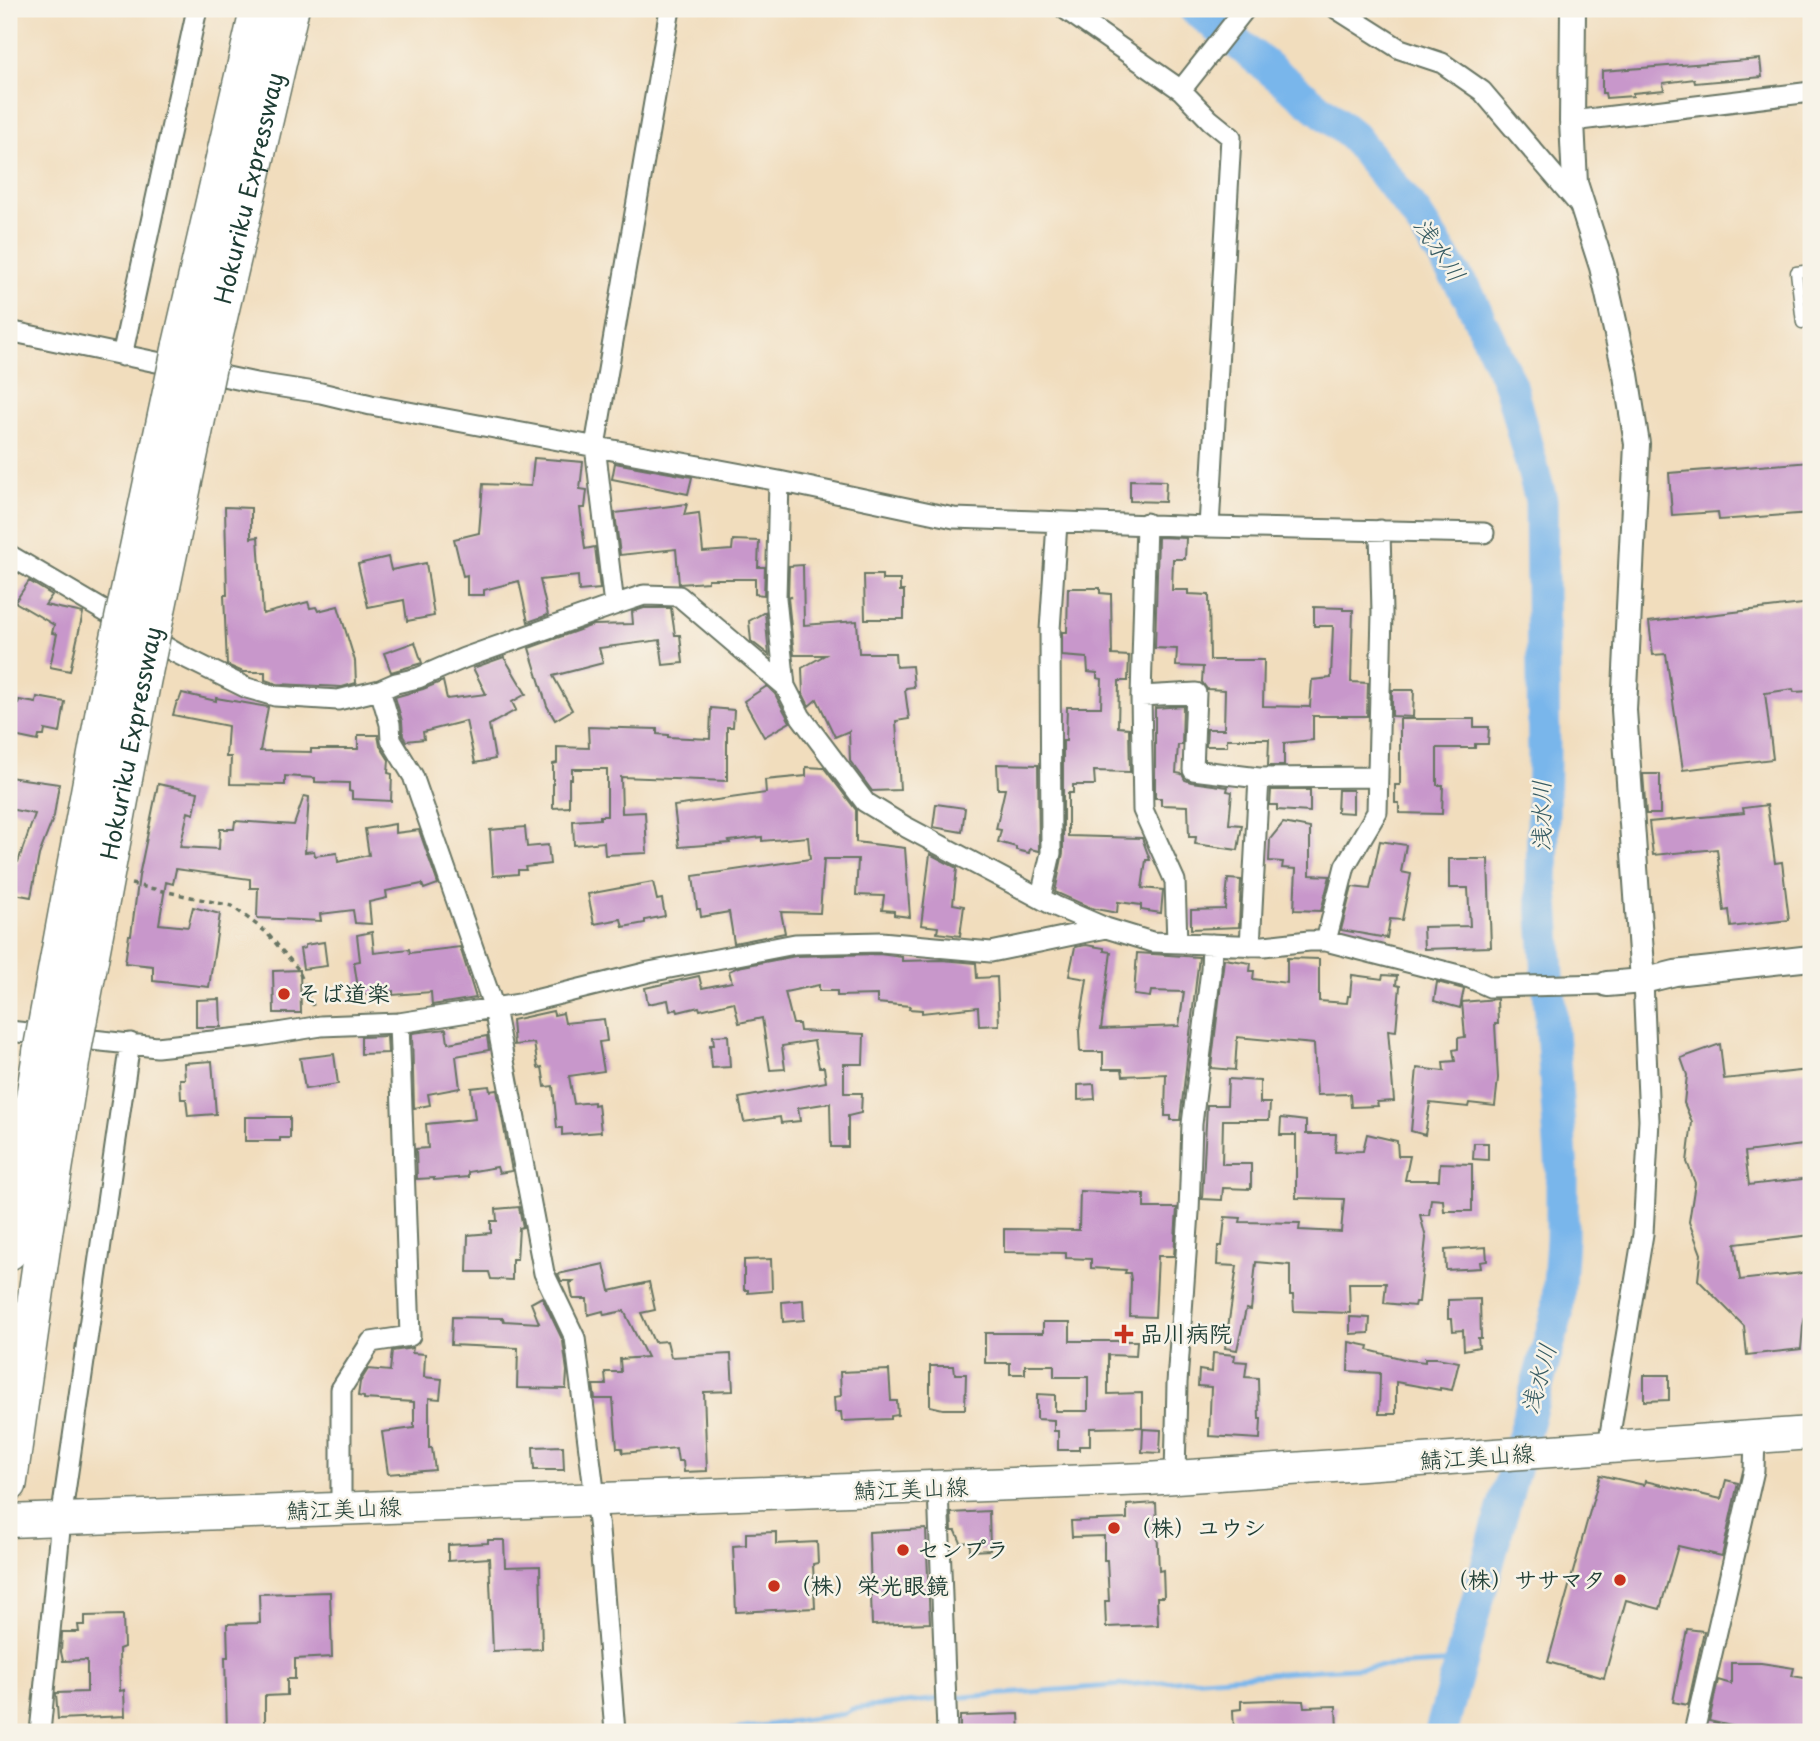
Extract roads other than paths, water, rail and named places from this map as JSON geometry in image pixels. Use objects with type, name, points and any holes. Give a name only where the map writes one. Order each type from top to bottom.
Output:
[{"type":"highway","name":"Hokuriku Expressway","points":[[195,351],[258,9]]},
{"type":"highway","name":"Hokuriku Expressway","points":[[9,1484],[45,1230],[57,1052],[106,697],[195,351],[291,9]]},
{"type":"highway","name":"Hokuriku Expressway","points":[[10,1240],[57,1052]]},
{"type":"main road","name":"鯖江美山線","points":[[9,1521],[1175,1477],[1811,1433]]},
{"type":"street","points":[[122,355],[197,9]]},
{"type":"street","points":[[614,605],[595,446],[670,9]]},
{"type":"street","points":[[1065,9],[1185,83],[1231,137],[1209,527]]},
{"type":"street","points":[[1185,83],[1245,9]]},
{"type":"street","points":[[1337,9],[1400,49],[1442,63],[1482,92],[1584,211]]},
{"type":"street","points":[[1573,9],[1572,121],[1576,183],[1602,267],[1626,375],[1637,444],[1624,710],[1643,981],[1649,1120],[1643,1234],[1601,1447]]},
{"type":"street","points":[[1572,121],[1811,92]]},
{"type":"street","points":[[9,331],[256,383],[321,393],[371,405],[779,481],[954,519],[1484,533]]},
{"type":"street","points":[[779,481],[776,598],[785,686],[801,717],[865,802],[906,827],[1055,906],[1105,928],[1152,942],[1250,946],[1326,941],[1470,978],[1490,987],[1643,981],[1675,973],[1811,958]]},
{"type":"street","points":[[1041,897],[1051,853],[1050,630],[1056,523]]},
{"type":"street","points":[[1146,523],[1141,695],[1143,810],[1175,881],[1177,943]]},
{"type":"street","points":[[1326,941],[1345,866],[1377,812],[1382,613],[1380,530]]},
{"type":"street","points":[[9,555],[176,653],[247,688],[275,696],[338,700],[380,691],[464,658],[644,595],[679,596],[785,686]]},
{"type":"street","points":[[380,691],[390,724],[391,740],[413,776],[494,1008],[544,1273],[575,1338],[603,1581],[615,1732]]},
{"type":"street","points":[[1141,695],[1196,693],[1193,770],[1259,778],[1378,777]]},
{"type":"street","points":[[1250,946],[1259,778]]},
{"type":"street","points":[[9,1031],[157,1047],[259,1037],[321,1026],[400,1023],[519,1004],[649,972],[795,944],[881,942],[991,952],[1105,928]]},
{"type":"street","points":[[1175,1477],[1177,1383],[1192,1124],[1212,944]]},
{"type":"street","points":[[341,1510],[341,1389],[371,1342],[410,1336],[400,1023]]},
{"type":"street","points":[[40,1732],[61,1520],[130,1043]]},
{"type":"street","points":[[1694,1732],[1754,1470],[1755,1436]]},
{"type":"street","points":[[938,1488],[947,1732]]},
{"type":"lane","points":[[1802,323],[1796,272],[1811,270]]},
{"type":"waterway","name":"浅水川","points":[[1195,9],[1353,136],[1415,213],[1470,298],[1510,385],[1541,500],[1544,759],[1542,889],[1562,1172],[1562,1238],[1557,1314],[1441,1732]]},
{"type":"waterway","points":[[950,1698],[1460,1662]]},
{"type":"waterway","points":[[718,1732],[844,1714],[852,1709],[940,1699]]},
{"type":"place","name":"そば道楽","points":[[284,994]]},
{"type":"place","name":"品川病院","points":[[1124,1334]]},
{"type":"place","name":"（株）ユウシ","points":[[1114,1528]]},
{"type":"place","name":"センプラ","points":[[903,1550]]},
{"type":"place","name":"（株）ササマタ","points":[[1620,1580]]},
{"type":"place","name":"（株）栄光眼鏡","points":[[774,1586]]}]
